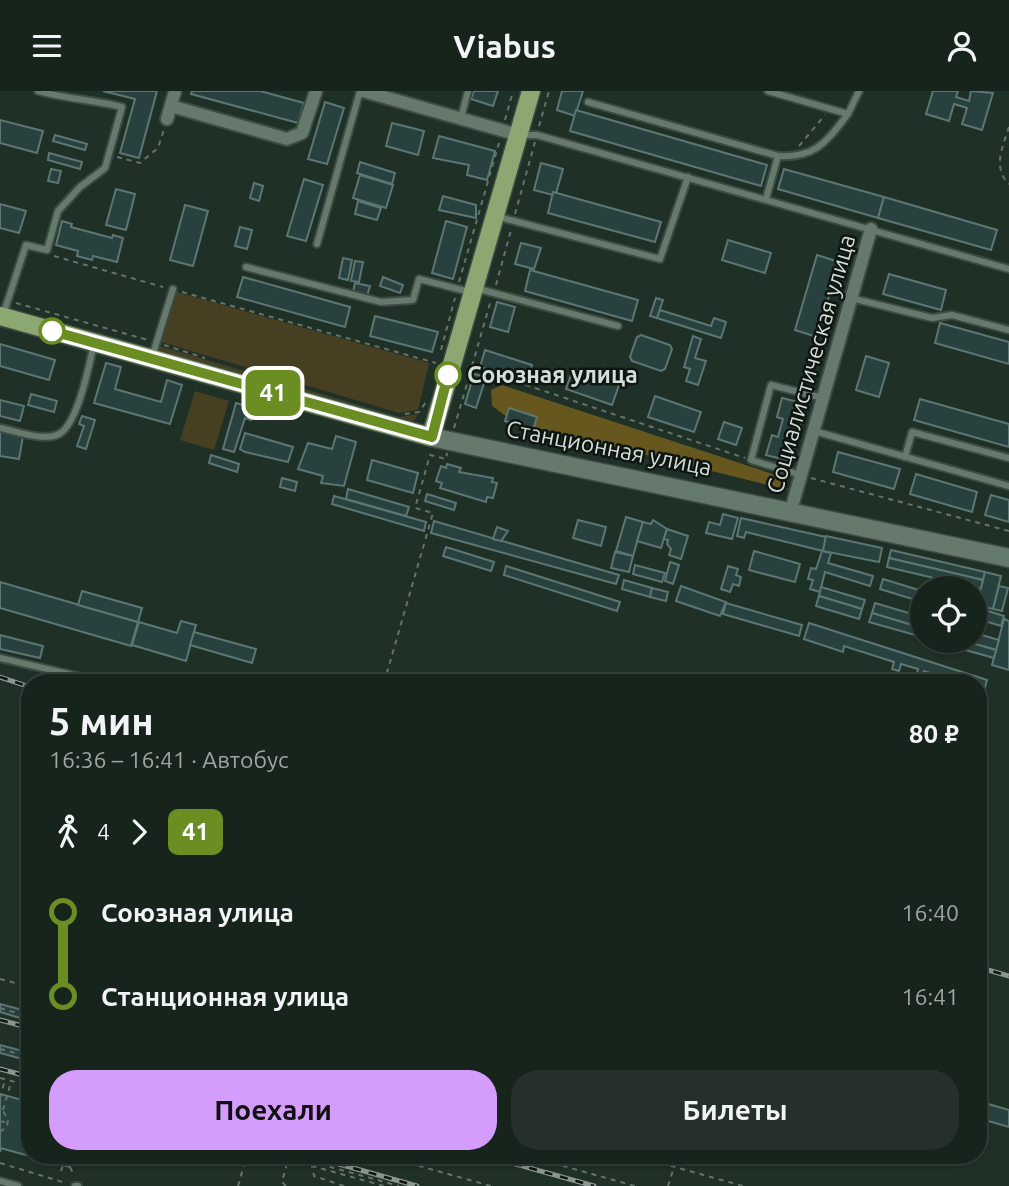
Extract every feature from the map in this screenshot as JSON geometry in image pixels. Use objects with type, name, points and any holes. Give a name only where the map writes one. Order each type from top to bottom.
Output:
[{"type":"main road","points":[[432,437],[467,290],[494,216],[511,134],[531,91]]},
{"type":"main road","name":"Станционная улица","points":[[4,311],[95,343],[154,351],[451,442],[791,510],[1009,558]]},
{"type":"street","points":[[175,91],[169,113],[287,138],[302,133],[316,91]]},
{"type":"street","points":[[361,91],[511,134]]},
{"type":"street","name":"Социалистическая улица","points":[[791,510],[871,229]]},
{"type":"lane","points":[[4,311],[26,245],[47,250],[58,211],[80,187],[105,167],[122,107],[91,99],[74,101],[38,91]]},
{"type":"lane","points":[[317,244],[361,91]]},
{"type":"lane","points":[[460,120],[468,91]]},
{"type":"lane","points":[[768,91],[848,114]]},
{"type":"lane","points":[[588,101],[778,156],[790,157],[815,152],[848,114],[859,91]]},
{"type":"lane","points":[[511,134],[537,135],[1009,269]]},
{"type":"lane","points":[[766,199],[778,156]]},
{"type":"lane","points":[[494,216],[660,259],[688,177]]},
{"type":"lane","points":[[246,267],[381,302],[413,300],[419,279],[618,326]]},
{"type":"lane","points":[[154,351],[173,289]]},
{"type":"lane","points":[[851,298],[932,319],[953,315],[1009,330]]},
{"type":"lane","points":[[0,428],[50,436],[65,429],[75,410],[95,343]]},
{"type":"lane","points":[[801,475],[751,460],[771,385],[823,398]]},
{"type":"lane","points":[[814,431],[1009,486]]},
{"type":"lane","points":[[905,457],[912,432],[1009,458]]},
{"type":"lane","points":[[0,658],[69,674]]},
{"type":"lane","points":[[0,1181],[18,1186]]},
{"type":"path","points":[[441,351],[467,290],[511,134],[513,91]]},
{"type":"path","points":[[790,157],[830,109]]},
{"type":"path","points":[[109,155],[140,163],[158,148],[169,113]]},
{"type":"path","points":[[1009,127],[1000,159],[1003,178],[1009,184]]},
{"type":"path","points":[[46,254],[437,363],[435,372]]},
{"type":"path","points":[[4,311],[154,351],[205,358]]},
{"type":"path","points":[[387,674],[433,513],[415,508],[430,455],[446,459],[472,367],[751,460]]},
{"type":"path","points":[[399,415],[419,412],[427,398]]},
{"type":"path","points":[[801,475],[1009,531]]},
{"type":"path","points":[[0,979],[21,985]]},
{"type":"path","points":[[0,1008],[21,1014]]},
{"type":"path","points":[[0,1049],[21,1055]]},
{"type":"path","points":[[0,1078],[21,1084]]},
{"type":"path","points":[[0,1098],[5,1079]]},
{"type":"path","points":[[8,1123],[2,1109],[12,1081]]},
{"type":"path","points":[[2,1093],[8,1094]]},
{"type":"path","points":[[0,1121],[8,1123]]},
{"type":"path","points":[[0,1132],[8,1123]]},
{"type":"path","points":[[0,1163],[75,1186]]},
{"type":"path","points":[[239,1185],[245,1164]]},
{"type":"path","points":[[286,1186],[282,1182],[287,1164]]},
{"type":"path","points":[[305,1164],[384,1186]]},
{"type":"path","points":[[312,1166],[320,1164],[399,1186]]},
{"type":"path","points":[[412,1164],[491,1186]]},
{"type":"path","points":[[556,1164],[635,1186]]},
{"type":"path","points":[[664,1164],[743,1186]]},
{"type":"path","points":[[61,1171],[63,1165]]},
{"type":"path","points":[[312,1166],[314,1175],[344,1186]]},
{"type":"path","points":[[69,1167],[73,1173]]},
{"type":"path","points":[[668,1186],[674,1167]]},
{"type":"shaded area","points":[[177,292],[429,363],[418,410],[399,413],[161,342]]},
{"type":"shaded area","points":[[160,346],[399,417],[417,414],[416,419],[407,424],[158,354]]},
{"type":"shaded area","points":[[502,385],[782,477],[788,490],[514,422],[492,406],[491,390]]},
{"type":"shaded area","points":[[195,391],[229,401],[214,450],[180,440]]},
{"type":"building","points":[[103,91],[157,91],[139,158],[120,153],[135,99]]},
{"type":"building","points":[[192,91],[260,91],[304,103],[298,123],[191,94]]},
{"type":"building","points":[[474,91],[498,91],[493,106],[471,99]]},
{"type":"building","points":[[562,91],[583,91],[575,116],[557,110]]},
{"type":"building","points":[[933,91],[958,91],[956,97],[969,101],[971,91],[993,93],[982,130],[962,124],[967,108],[954,104],[949,121],[926,114]]},
{"type":"building","points":[[325,102],[344,108],[327,164],[308,159]]},
{"type":"building","points":[[576,110],[767,165],[761,186],[570,131]]},
{"type":"building","points":[[0,120],[43,131],[37,153],[0,143]]},
{"type":"building","points":[[392,123],[424,131],[418,155],[386,146]]},
{"type":"building","points":[[55,135],[87,144],[85,150],[53,141]]},
{"type":"building","points":[[439,136],[495,151],[487,180],[467,175],[469,165],[433,158]]},
{"type":"building","points":[[49,153],[82,162],[80,169],[48,160]]},
{"type":"building","points":[[360,162],[395,173],[392,184],[357,173]]},
{"type":"building","points":[[541,163],[563,169],[553,195],[534,190]]},
{"type":"building","points":[[51,169],[61,171],[58,183],[48,181]]},
{"type":"building","points":[[784,169],[884,197],[878,218],[778,189]]},
{"type":"building","points":[[360,175],[393,185],[386,208],[353,198]]},
{"type":"building","points":[[304,179],[323,185],[306,241],[287,236]]},
{"type":"building","points":[[254,183],[263,186],[259,201],[250,198]]},
{"type":"building","points":[[116,189],[135,194],[126,230],[106,225]]},
{"type":"building","points":[[553,192],[661,222],[655,242],[548,213]]},
{"type":"building","points":[[443,196],[476,205],[476,218],[439,210]]},
{"type":"building","points":[[884,197],[997,230],[991,250],[878,218]]},
{"type":"building","points":[[358,201],[381,208],[377,220],[355,214]]},
{"type":"building","points":[[0,204],[26,211],[19,233],[0,228]]},
{"type":"building","points":[[185,205],[208,211],[193,266],[170,260]]},
{"type":"building","points":[[62,221],[72,224],[71,227],[112,238],[113,235],[123,238],[117,262],[93,256],[92,260],[77,256],[78,251],[56,245]]},
{"type":"building","points":[[446,221],[467,227],[453,279],[432,273]]},
{"type":"building","points":[[240,227],[252,230],[247,249],[235,246]]},
{"type":"building","points":[[728,240],[771,253],[765,273],[722,260]]},
{"type":"building","points":[[521,243],[541,248],[534,269],[515,264]]},
{"type":"building","points":[[817,255],[839,262],[817,337],[795,330]]},
{"type":"building","points":[[343,258],[352,260],[348,280],[339,278]]},
{"type":"building","points":[[355,261],[363,262],[359,282],[351,281]]},
{"type":"building","points":[[530,270],[638,300],[632,321],[525,291]]},
{"type":"building","points":[[889,274],[946,290],[941,310],[883,294]]},
{"type":"building","points":[[243,277],[350,307],[345,327],[237,297]]},
{"type":"building","points":[[383,277],[403,285],[400,293],[380,286]]},
{"type":"building","points":[[355,283],[370,286],[367,296],[353,292]]},
{"type":"building","points":[[656,298],[663,300],[657,318],[650,316]]},
{"type":"building","points":[[497,302],[515,307],[508,332],[490,327]]},
{"type":"building","points":[[660,310],[711,326],[714,318],[726,322],[721,338],[657,318]]},
{"type":"building","points":[[375,316],[438,332],[432,352],[370,336]]},
{"type":"building","points":[[940,323],[1009,342],[1009,364],[935,343]]},
{"type":"building","points":[[641,335],[670,345],[672,349],[665,369],[661,371],[632,361],[630,357],[637,337]]},
{"type":"building","points":[[693,336],[701,339],[695,358],[706,361],[698,385],[686,381],[690,369],[684,367]]},
{"type":"building","points":[[0,344],[55,360],[49,380],[0,366]]},
{"type":"building","points":[[485,350],[532,365],[527,382],[480,367]]},
{"type":"building","points":[[866,356],[889,363],[879,397],[856,390]]},
{"type":"building","points":[[106,363],[121,367],[115,389],[161,402],[167,380],[182,385],[170,424],[94,403]]},
{"type":"building","points":[[573,369],[619,385],[612,405],[566,389]]},
{"type":"building","points":[[474,374],[486,377],[476,408],[465,404]]},
{"type":"building","points":[[31,394],[57,401],[54,412],[28,405]]},
{"type":"building","points":[[655,396],[701,412],[694,432],[648,417]]},
{"type":"building","points":[[782,398],[806,404],[790,461],[766,455],[772,435],[778,437],[783,419],[777,417]]},
{"type":"building","points":[[920,399],[1009,424],[1009,447],[914,420]]},
{"type":"building","points":[[0,400],[24,406],[20,421],[0,416]]},
{"type":"building","points":[[236,403],[255,408],[251,420],[245,418],[234,452],[223,449]]},
{"type":"building","points":[[509,408],[537,417],[533,430],[505,421]]},
{"type":"building","points":[[82,416],[95,420],[86,449],[77,446],[84,426],[79,424]]},
{"type":"building","points":[[724,422],[742,428],[736,445],[718,439]]},
{"type":"building","points":[[0,432],[23,436],[19,459],[0,456]]},
{"type":"building","points":[[245,433],[293,447],[288,462],[240,449]]},
{"type":"building","points":[[336,436],[356,442],[344,486],[321,483],[323,476],[298,469],[308,443],[332,449]]},
{"type":"building","points":[[838,452],[900,469],[894,489],[833,472]]},
{"type":"building","points":[[211,455],[239,464],[237,472],[209,463]]},
{"type":"building","points":[[372,460],[418,473],[413,493],[367,480]]},
{"type":"building","points":[[447,464],[461,468],[459,472],[493,478],[492,482],[497,483],[493,498],[487,497],[486,502],[440,488],[442,483],[436,481],[441,466],[446,468]]},
{"type":"building","points":[[916,474],[977,492],[972,512],[910,494]]},
{"type":"building","points":[[282,478],[297,482],[295,491],[280,487]]},
{"type":"building","points":[[348,489],[409,507],[406,516],[346,499]]},
{"type":"building","points":[[427,494],[456,503],[454,510],[425,501]]},
{"type":"building","points":[[991,495],[1009,500],[1009,522],[985,515]]},
{"type":"building","points":[[334,496],[426,522],[424,531],[332,504]]},
{"type":"building","points":[[723,514],[738,518],[732,539],[706,533],[709,522],[720,525]]},
{"type":"building","points":[[626,517],[643,522],[633,556],[616,551]]},
{"type":"building","points":[[741,518],[826,537],[823,551],[746,532],[744,538],[737,536]]},
{"type":"building","points":[[578,520],[606,527],[601,546],[573,538]]},
{"type":"building","points":[[653,520],[667,529],[661,548],[637,541],[643,522],[651,524]]},
{"type":"building","points":[[434,521],[619,575],[616,584],[431,533]]},
{"type":"building","points":[[497,527],[508,531],[501,541],[493,539]]},
{"type":"building","points":[[667,529],[688,536],[681,559],[669,555],[671,549],[667,544],[668,540],[664,539]]},
{"type":"building","points":[[826,536],[882,548],[879,562],[823,551]]},
{"type":"building","points":[[446,547],[494,562],[491,571],[443,556]]},
{"type":"building","points":[[891,550],[985,572],[984,576],[966,576],[889,558]]},
{"type":"building","points":[[754,551],[800,564],[795,582],[749,570]]},
{"type":"building","points":[[822,551],[831,553],[828,563],[873,576],[870,586],[825,572],[820,592],[810,589],[813,580],[808,579],[811,568],[816,569]]},
{"type":"building","points":[[615,552],[633,556],[629,572],[611,568]]},
{"type":"building","points":[[889,558],[966,576],[925,576],[887,567]]},
{"type":"building","points":[[670,562],[679,565],[673,584],[665,581]]},
{"type":"building","points":[[635,565],[665,573],[662,582],[633,574]]},
{"type":"building","points":[[506,566],[620,602],[617,611],[504,575]]},
{"type":"building","points":[[728,566],[738,569],[736,575],[741,577],[739,586],[733,584],[730,592],[721,589]]},
{"type":"building","points":[[985,572],[1001,576],[993,609],[987,608],[987,576],[984,576]]},
{"type":"building","points":[[883,579],[910,587],[910,598],[880,589]]},
{"type":"building","points":[[624,580],[652,588],[650,597],[622,589]]},
{"type":"building","points":[[0,582],[138,622],[131,646],[0,608]]},
{"type":"building","points":[[681,586],[726,602],[720,616],[676,601]]},
{"type":"building","points":[[999,586],[1008,588],[1002,611],[993,609]]},
{"type":"building","points":[[821,587],[865,600],[862,609],[819,596]]},
{"type":"building","points":[[652,588],[668,592],[666,601],[650,597]]},
{"type":"building","points":[[82,591],[142,608],[138,622],[78,605]]},
{"type":"building","points":[[819,596],[862,609],[859,619],[816,606]]},
{"type":"building","points":[[726,603],[802,625],[799,636],[723,614]]},
{"type":"building","points":[[875,603],[910,613],[910,624],[872,613]]},
{"type":"building","points":[[987,611],[1004,616],[1001,626],[987,622]]},
{"type":"building","points":[[872,613],[910,624],[910,634],[869,622]]},
{"type":"building","points":[[1004,619],[1009,621],[1009,670],[992,665]]},
{"type":"building","points":[[181,621],[196,625],[186,661],[132,645],[139,622],[177,633]]},
{"type":"building","points":[[809,623],[968,674],[933,674],[924,671],[923,674],[917,674],[918,669],[901,664],[899,671],[892,669],[894,662],[844,646],[843,652],[804,639]]},
{"type":"building","points":[[194,632],[256,649],[252,663],[190,645]]},
{"type":"building","points":[[0,635],[43,646],[40,658],[0,649]]},
{"type":"building","points":[[987,636],[999,640],[996,650],[987,647]]},
{"type":"building","points":[[987,647],[996,650],[994,658],[976,653],[987,653]]},
{"type":"building","points":[[0,1004],[21,1010],[21,1018],[0,1012]]},
{"type":"building","points":[[0,1045],[21,1051],[21,1059],[0,1053]]},
{"type":"building","points":[[0,1094],[21,1100],[21,1154],[0,1148]]},
{"type":"building","points":[[987,1104],[1009,1110],[1009,1127],[987,1121]]},
{"type":"railway","points":[[0,677],[21,684]]},
{"type":"railway","points":[[987,970],[1009,976]]},
{"type":"railway","points":[[0,1020],[21,1026]]},
{"type":"railway","points":[[0,1069],[21,1075]]},
{"type":"railway","points":[[339,1164],[417,1186]]},
{"type":"railway","points":[[515,1164],[594,1186]]},
{"type":"bus line","name":"41","points":[[52,331],[432,437],[448,375]]},
{"type":"place","name":"Союзная улица","points":[[448,375]]}]
